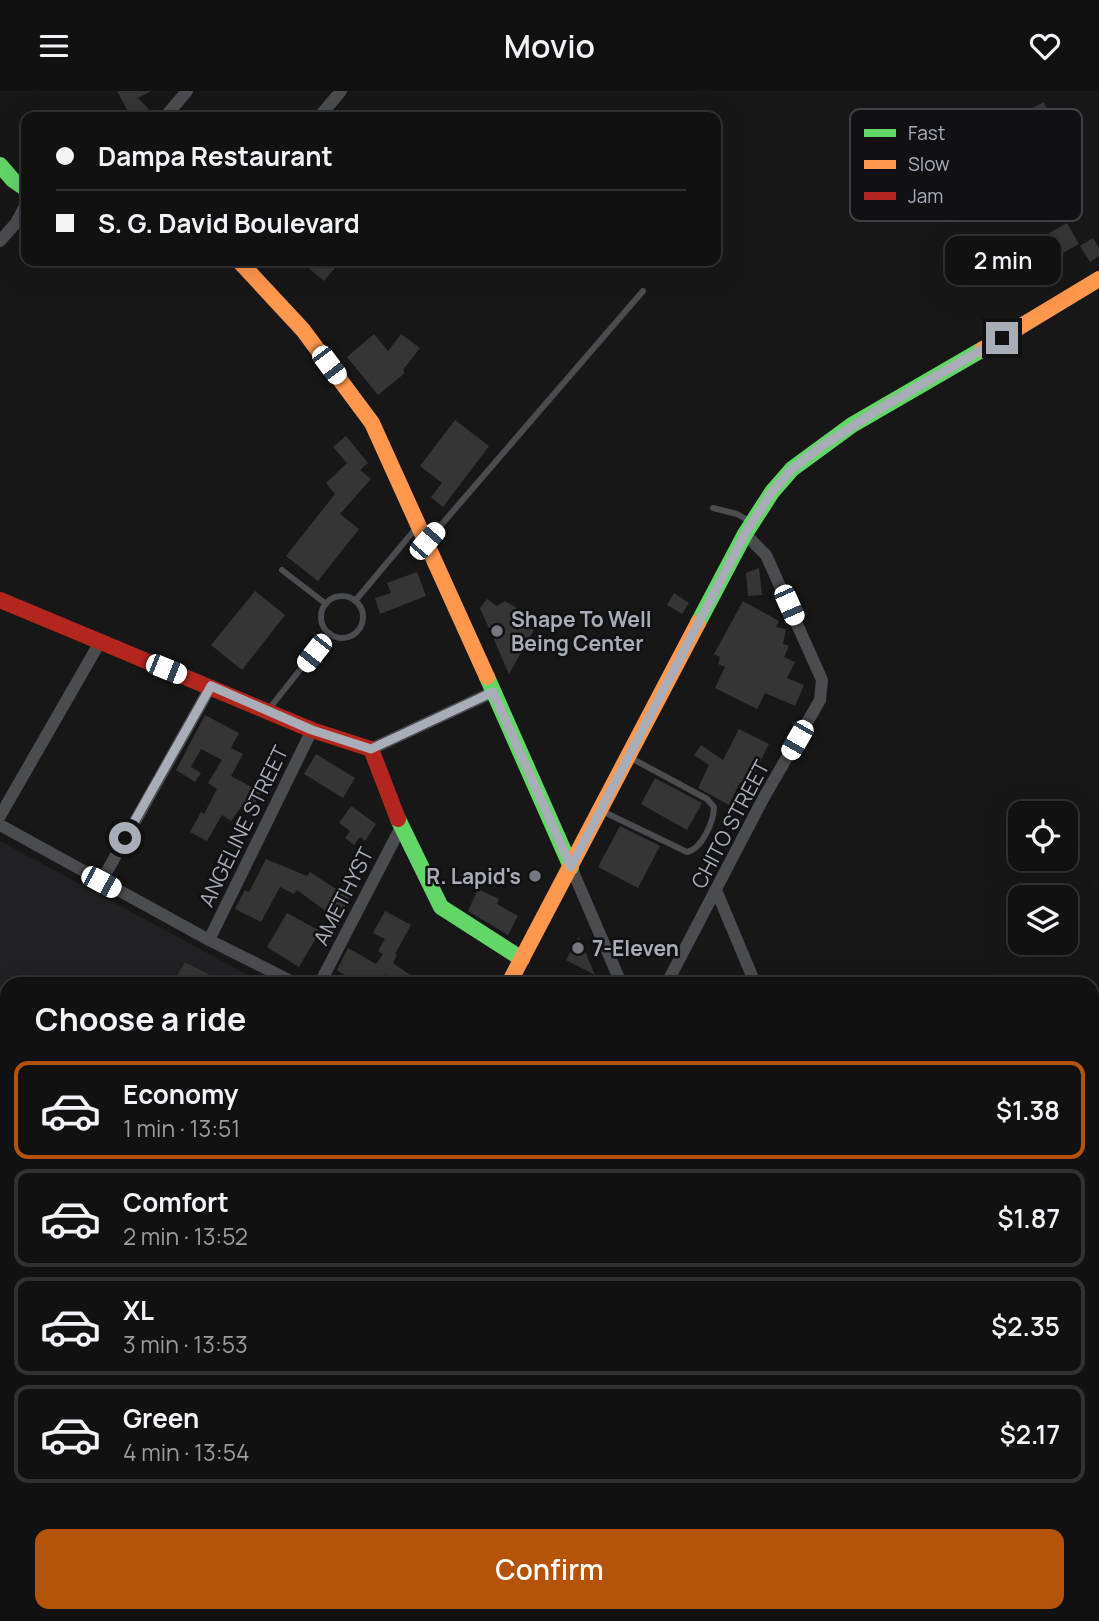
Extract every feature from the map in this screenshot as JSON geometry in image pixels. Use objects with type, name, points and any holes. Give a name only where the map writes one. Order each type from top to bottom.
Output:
[{"type":"street","points":[[323,112],[341,91]]},
{"type":"street","points":[[169,112],[180,95]]},
{"type":"street","points":[[0,165],[21,186]]},
{"type":"street","points":[[0,241],[21,214]]},
{"type":"street","points":[[244,266],[303,330],[372,423],[420,525],[618,977]]},
{"type":"street","points":[[512,977],[749,528],[771,493],[791,470],[822,446],[1099,279]]},
{"type":"street","name":"CHITO STREET","points":[[670,977],[763,799],[820,700],[822,680],[766,555],[749,528]]},
{"type":"street","points":[[0,600],[312,730],[371,749],[493,692]]},
{"type":"street","points":[[0,816],[100,642]]},
{"type":"street","points":[[101,882],[211,686]]},
{"type":"street","name":"ANGELINE STREET","points":[[209,940],[312,730]]},
{"type":"street","points":[[371,749],[401,827],[440,907],[522,960]]},
{"type":"street","points":[[0,825],[101,882],[283,977]]},
{"type":"street","name":"AMETHYST","points":[[323,977],[401,827]]},
{"type":"street","points":[[716,890],[752,977]]},
{"type":"lane","points":[[427,541],[643,291]]},
{"type":"lane","points":[[713,508],[737,515],[749,528]]},
{"type":"lane","points":[[355,601],[420,525]]},
{"type":"lane","points":[[282,570],[326,604]]},
{"type":"lane","points":[[343,596],[355,601],[363,613],[360,627],[342,638],[329,633],[321,616],[326,604],[343,596]]},
{"type":"lane","points":[[268,711],[329,633]]},
{"type":"lane","points":[[600,810],[687,852],[693,851],[701,841],[714,816],[714,807],[707,799],[628,757]]},
{"type":"shaded area","points":[[0,841],[252,977],[0,977]]},
{"type":"building","points":[[117,91],[151,91],[138,98],[151,112],[128,112]]},
{"type":"building","points":[[1044,102],[1047,109],[1031,109]]},
{"type":"building","points":[[1067,223],[1079,244],[1061,254],[1049,233]]},
{"type":"building","points":[[1093,238],[1099,248],[1099,256],[1090,262],[1080,246]]},
{"type":"building","points":[[306,266],[337,266],[324,281]]},
{"type":"building","points":[[374,334],[388,351],[401,334],[420,348],[403,370],[405,373],[378,395],[347,357]]},
{"type":"building","points":[[455,420],[489,446],[443,507],[431,497],[442,483],[420,466]]},
{"type":"building","points":[[346,436],[368,463],[360,470],[371,479],[340,514],[359,529],[318,581],[286,556],[335,494],[326,483],[347,463],[333,447]]},
{"type":"building","points":[[759,568],[762,595],[748,596],[746,573]]},
{"type":"building","points":[[417,572],[426,596],[380,614],[375,598],[391,593],[387,583]]},
{"type":"building","points":[[255,591],[285,615],[242,670],[211,645]]},
{"type":"building","points":[[674,593],[689,603],[682,614],[667,605]]},
{"type":"building","points":[[487,599],[497,606],[505,601],[520,610],[519,622],[534,630],[509,674],[480,608]]},
{"type":"building","points":[[743,601],[779,621],[776,627],[786,629],[783,644],[789,646],[784,657],[795,662],[787,678],[804,685],[795,706],[765,693],[757,709],[715,688],[725,667],[718,664],[720,657],[714,654]]},
{"type":"building","points":[[205,715],[239,733],[231,748],[243,754],[231,776],[261,792],[250,812],[241,807],[231,821],[222,815],[207,841],[190,832],[201,812],[204,814],[217,789],[208,783],[222,760],[201,749],[191,767],[201,773],[195,782],[176,770]]},
{"type":"building","points":[[739,729],[769,744],[748,786],[740,782],[729,805],[698,788],[709,765],[694,755],[701,745],[723,760]]},
{"type":"building","points":[[316,754],[355,778],[343,798],[304,774]]},
{"type":"building","points":[[655,778],[702,803],[687,830],[641,804]]},
{"type":"building","points":[[351,806],[376,824],[365,841],[360,837],[354,845],[345,838],[350,831],[339,823]]},
{"type":"building","points":[[620,826],[660,846],[638,888],[598,867]]},
{"type":"building","points":[[266,859],[307,876],[310,872],[350,898],[341,913],[335,909],[331,915],[297,890],[294,894],[280,887],[261,922],[235,909],[245,890],[249,892]]},
{"type":"building","points":[[478,889],[499,899],[497,904],[518,916],[508,935],[468,911]]},
{"type":"building","points":[[385,911],[411,925],[393,963],[413,977],[390,977],[385,974],[383,977],[347,977],[337,970],[348,948],[376,964],[383,954],[378,951],[385,939],[373,933]]},
{"type":"building","points":[[287,913],[320,931],[299,967],[267,947]]},
{"type":"building","name":"7-Eleven","points":[[579,937],[595,975],[566,960]]},
{"type":"building","points":[[185,962],[214,977],[176,977]]},
{"type":"traffic: fast","points":[[0,165],[21,186]]},
{"type":"traffic: fast","points":[[698,623],[745,534],[772,492],[792,469],[852,425],[983,349]]},
{"type":"traffic: fast","points":[[487,677],[571,867]]},
{"type":"traffic: fast","points":[[398,819],[441,907],[522,959]]},
{"type":"traffic: slow","points":[[244,266],[303,330],[372,423],[487,677]]},
{"type":"traffic: slow","points":[[983,349],[1099,279]]},
{"type":"traffic: slow","points":[[512,977],[698,623]]},
{"type":"traffic: jam","points":[[0,600],[312,730],[371,749],[398,819]]},
{"type":"place","name":"Shape To Well Being Center","points":[[497,631]]},
{"type":"place","name":"R. Lapid's","points":[[535,876]]},
{"type":"place","name":"7-Eleven","points":[[578,948]]},
{"type":"route","points":[[125,838],[211,686],[312,730],[371,749],[493,692],[571,867],[745,534],[771,493],[791,470],[822,446],[881,408],[1002,338]]}]
